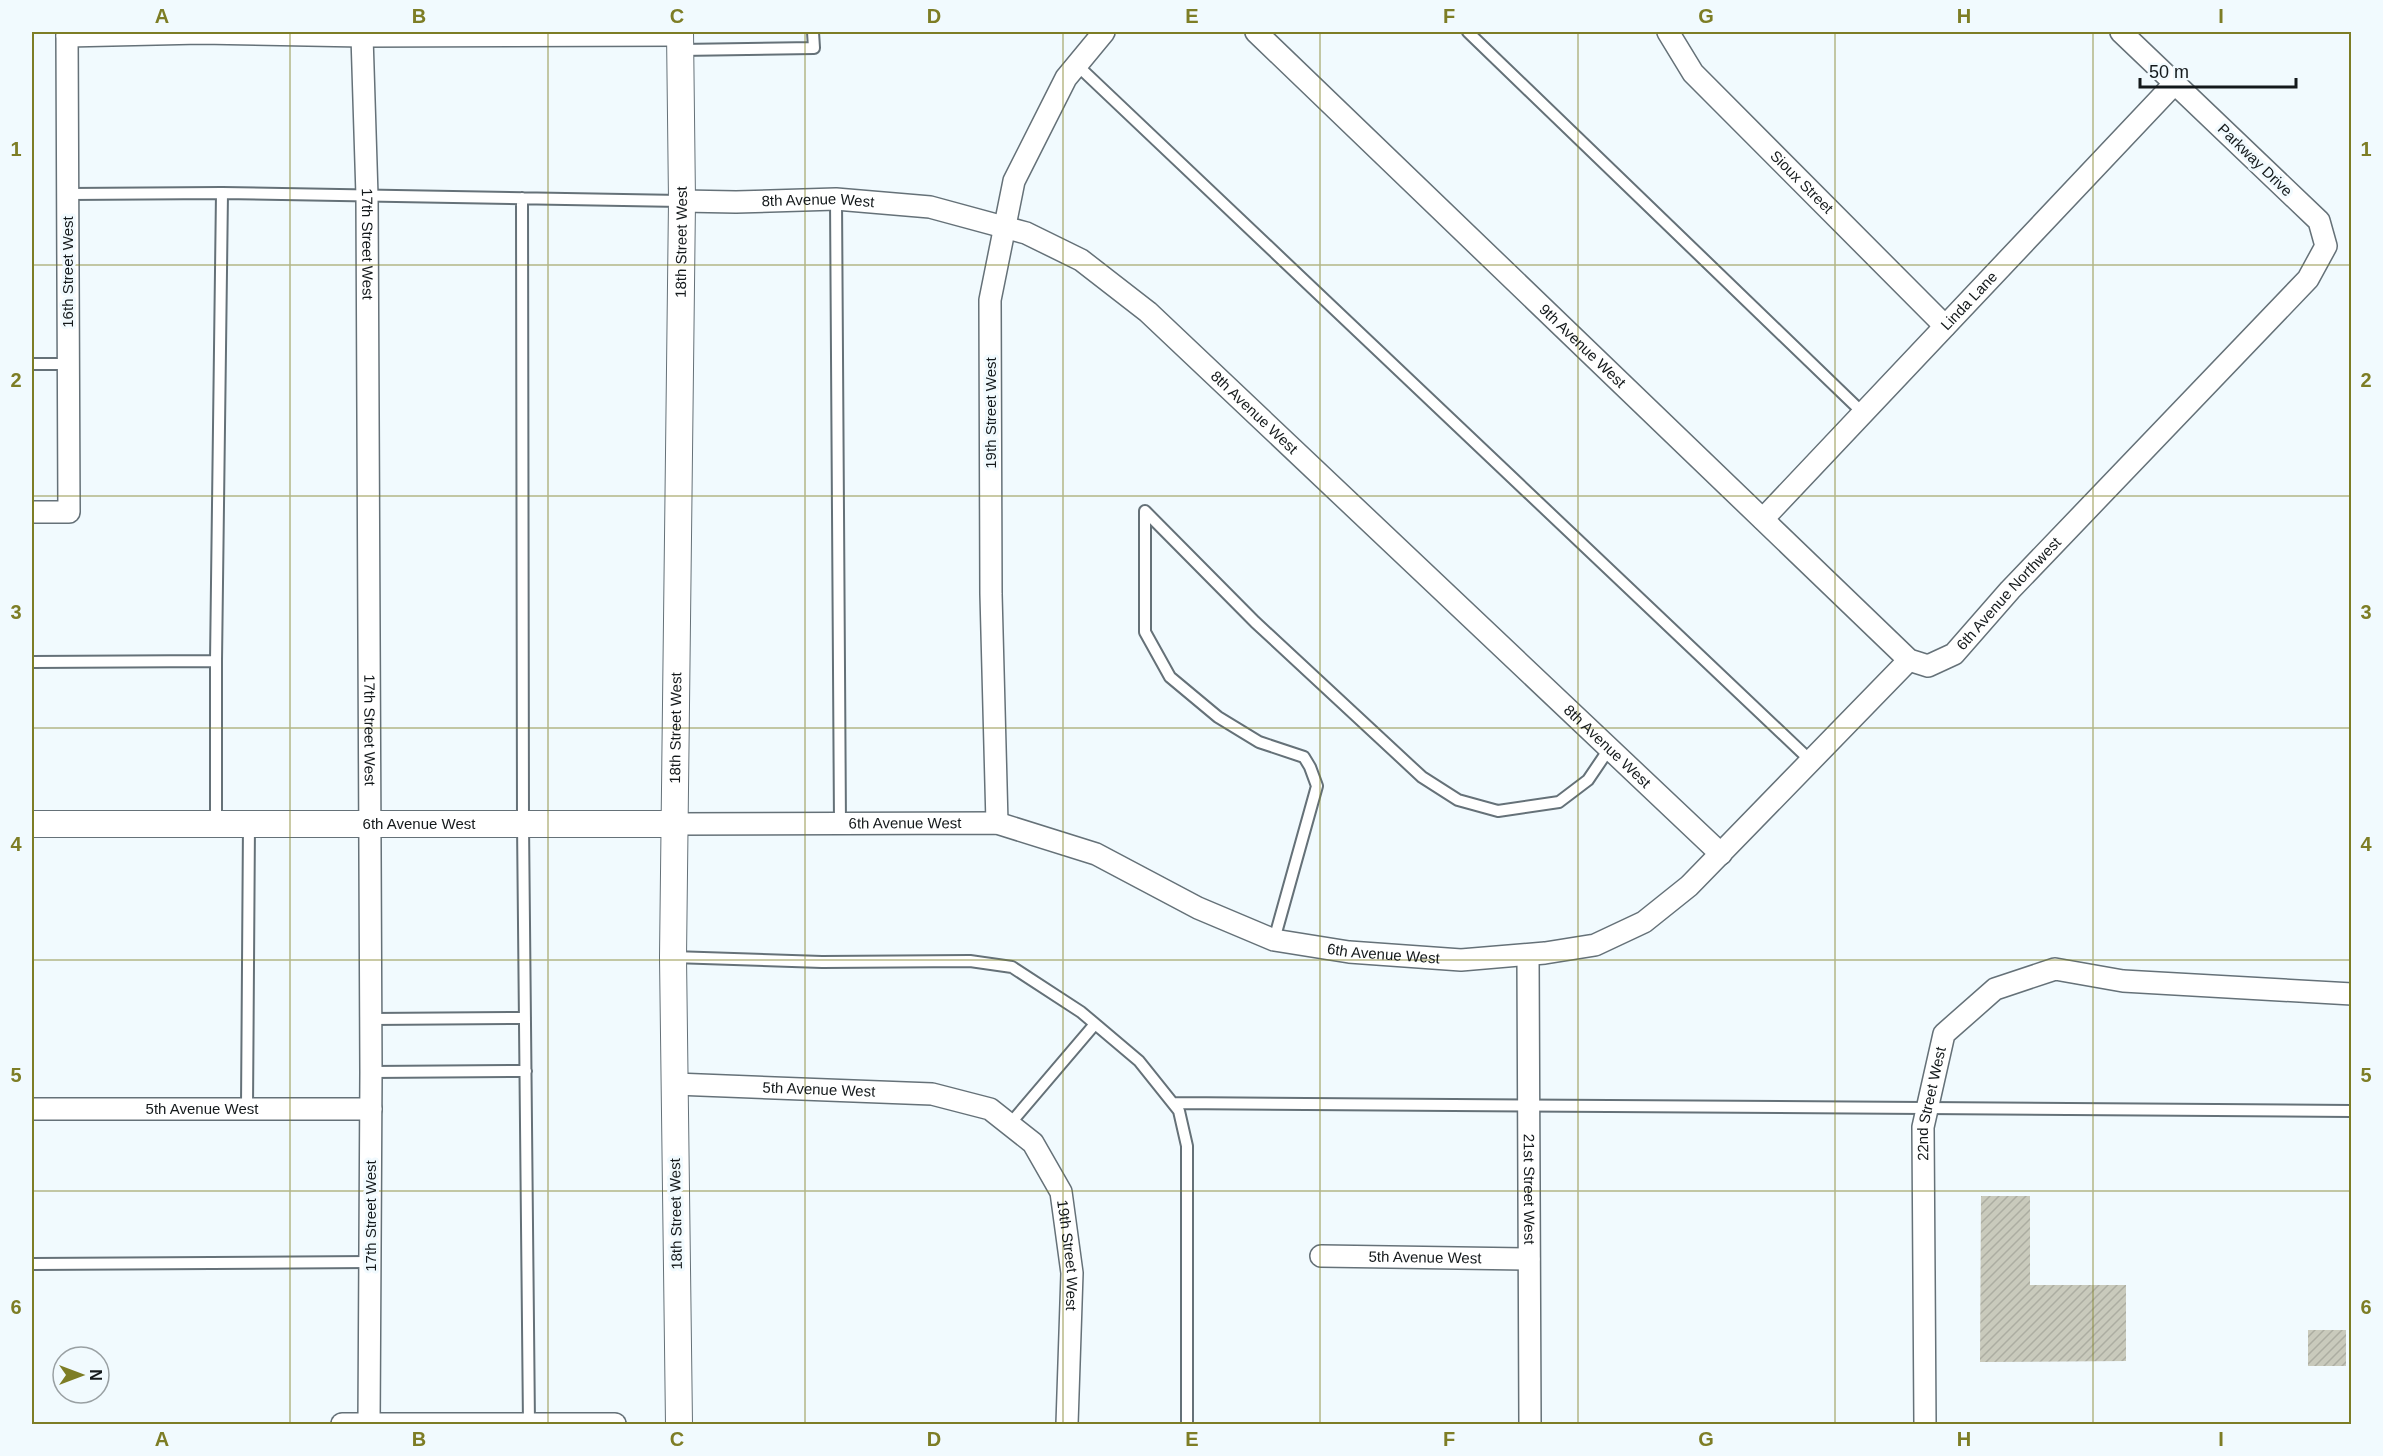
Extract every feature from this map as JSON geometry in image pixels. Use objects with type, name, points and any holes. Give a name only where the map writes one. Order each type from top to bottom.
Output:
[{"type":"street","points":[[67,34],[201,32],[680,39]]},
{"type":"street","name":"19th Street West","points":[[997,823],[992,606],[990,300],[1014,181],[1066,78],[1104,32]]},
{"type":"street","name":"9th Avenue West","points":[[1256,32],[1909,660]]},
{"type":"street","name":"Sioux Street","points":[[1668,32],[1693,73],[1945,326]]},
{"type":"street","name":"Parkway Drive","points":[[2121,32],[2319,221],[2325,246],[2308,279],[2285,303]]},
{"type":"street","name":"16th Street West","points":[[32,512],[69,512],[67,34]]},
{"type":"street","name":"17th Street West","points":[[362,36],[367,196],[371,1019],[369,1424]]},
{"type":"street","name":"18th Street West","points":[[679,1425],[673,957],[682,201],[680,39]]},
{"type":"street","name":"Linda Lane","points":[[1763,519],[2175,83]]},
{"type":"street","name":"8th Avenue West","points":[[682,201],[836,199],[930,207],[1026,233],[1081,260],[1148,312],[1720,854]]},
{"type":"street","name":"6th Avenue Northwest","points":[[1909,660],[1928,666],[1954,654],[2010,590],[2285,303]]},
{"type":"street","points":[[1720,854],[1909,660]]},
{"type":"street","name":"6th Avenue West","points":[[32,824],[249,822],[840,825],[997,823],[1096,854],[1198,908],[1274,940],[1349,952],[1461,960],[1528,955],[1595,945],[1644,922],[1689,886],[1720,854]]},
{"type":"street","name":"21st Street West","points":[[1528,955],[1530,1425]]},
{"type":"street","name":"22nd Street West","points":[[1925,1425],[1923,1127],[1944,1034],[1995,989],[2055,969],[2123,981],[2352,994]]},
{"type":"street","name":"5th Avenue West","points":[[675,1084],[932,1094],[961,1102]]},
{"type":"street","name":"19th Street West","points":[[961,1102],[990,1109],[1033,1143],[1061,1192],[1072,1273],[1067,1425]]},
{"type":"street","name":"5th Avenue West","points":[[32,1109],[371,1109]]},
{"type":"street","name":"5th Avenue West","points":[[1321,1256],[1529,1259]]},
{"type":"street","points":[[342,1425],[615,1425]]},
{"type":"lane","points":[[680,39],[814,48],[813,32]]},
{"type":"lane","points":[[1468,32],[1863,413]]},
{"type":"lane","points":[[1077,65],[1811,760]]},
{"type":"lane","points":[[216,823],[222,193]]},
{"type":"lane","points":[[68,195],[222,193],[682,201]]},
{"type":"lane","points":[[522,198],[529,1424]]},
{"type":"lane","points":[[836,199],[840,825]]},
{"type":"lane","points":[[32,364],[68,364]]},
{"type":"lane","points":[[1274,940],[1317,786],[1304,757],[1259,742],[1218,717],[1170,677],[1145,632],[1145,511],[1255,622],[1422,777],[1458,800],[1498,811],[1559,802],[1588,780],[1608,749]]},
{"type":"lane","points":[[32,662],[216,662]]},
{"type":"lane","points":[[247,1108],[249,822]]},
{"type":"lane","points":[[673,957],[822,962],[970,961],[1012,967],[1081,1012],[1139,1061],[1179,1111],[1186,1146],[1187,1425]]},
{"type":"lane","points":[[371,1019],[525,1018]]},
{"type":"lane","points":[[1010,1125],[1095,1024]]},
{"type":"lane","points":[[371,1072],[526,1071]]},
{"type":"lane","points":[[1173,1103],[2352,1111]]},
{"type":"lane","points":[[32,1264],[371,1262]]},
{"type":"building","points":[[1981,1196],[2030,1196],[2030,1285],[2126,1285],[2126,1361],[1980,1362]]},
{"type":"building","points":[[2308,1330],[2346,1330],[2346,1366],[2308,1366]]}]
